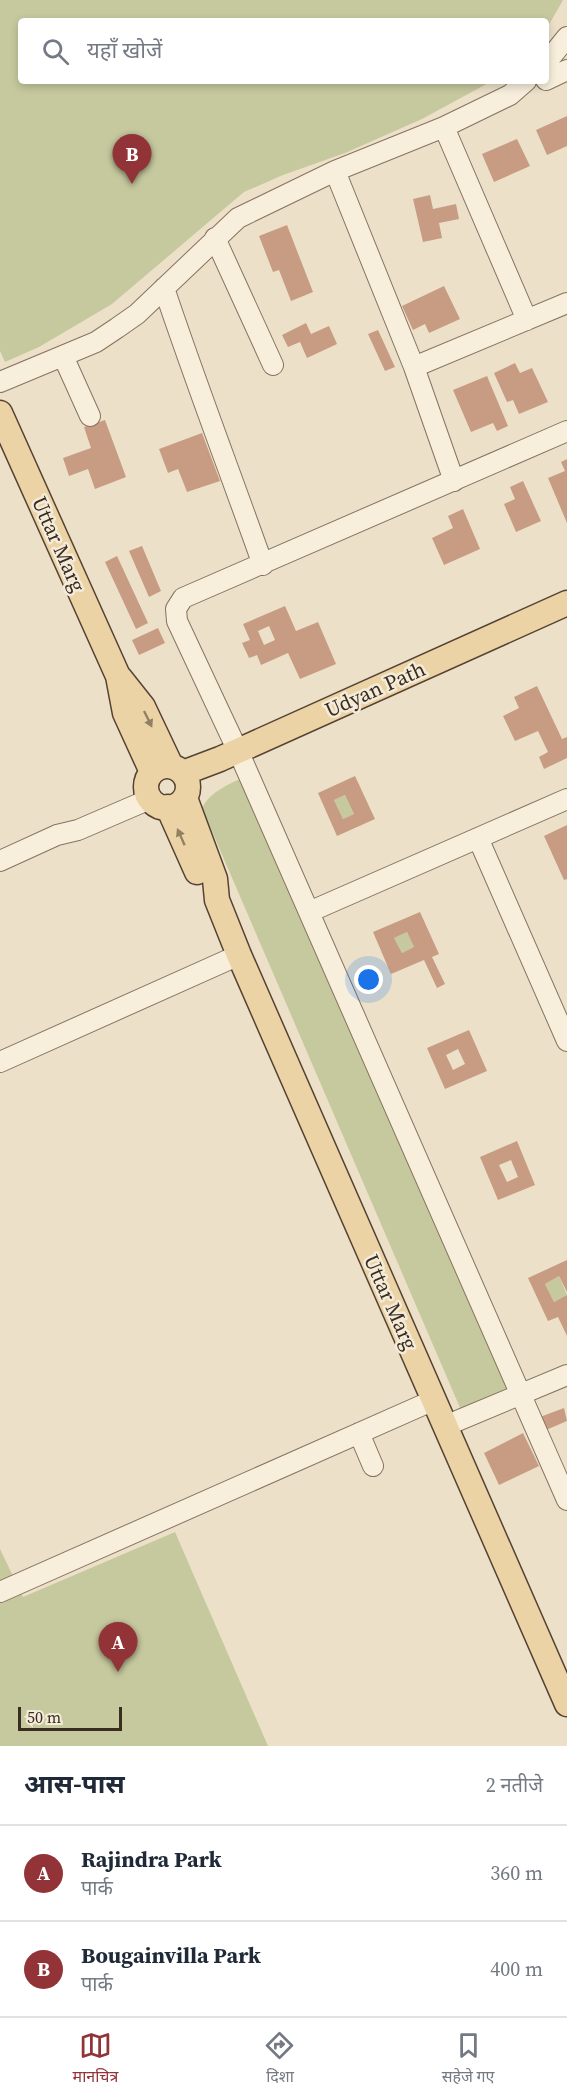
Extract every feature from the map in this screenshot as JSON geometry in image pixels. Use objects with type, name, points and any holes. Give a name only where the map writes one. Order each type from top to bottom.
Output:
[{"type":"main road","name":"Uttar Marg","points":[[0,413],[118,676],[143,707],[168,786],[215,879],[217,900],[239,955],[567,1704]]},
{"type":"main road","name":"Udyan Path","points":[[240,756],[567,603]]},
{"type":"main road","name":"Udyan Path","points":[[168,786],[567,616]]},
{"type":"street","points":[[549,59],[567,37]]},
{"type":"street","points":[[549,78],[567,70]]},
{"type":"street","points":[[510,95],[523,84]]},
{"type":"street","points":[[0,382],[96,342],[117,328],[137,314],[215,238],[238,218],[252,210],[335,171],[444,127],[535,84]]},
{"type":"street","points":[[444,127],[527,320]]},
{"type":"street","points":[[335,171],[414,367],[454,481]]},
{"type":"street","points":[[215,238],[273,364]]},
{"type":"street","points":[[164,288],[200,396],[263,565]]},
{"type":"street","points":[[414,367],[567,303]]},
{"type":"street","points":[[63,356],[90,416]]},
{"type":"street","points":[[567,431],[183,598],[176,609],[177,621],[240,756],[567,1500]]},
{"type":"street","points":[[0,861],[57,834],[78,830],[168,786]]},
{"type":"street","points":[[309,912],[567,799]]},
{"type":"street","points":[[478,838],[567,1041]]},
{"type":"street","points":[[0,1062],[239,955]]},
{"type":"street","points":[[445,1425],[567,1375]]},
{"type":"street","points":[[0,1592],[434,1400]]},
{"type":"street","points":[[359,1433],[373,1466]]},
{"type":"green space","points":[[0,0],[563,0],[549,25],[549,18],[18,18],[18,84],[486,84],[422,119],[345,153],[283,175],[244,192],[112,304],[39,347],[5,362],[0,351]]},
{"type":"green space","points":[[244,777],[512,1386],[461,1410],[202,808],[215,793]]},
{"type":"green space","points":[[345,795],[354,814],[343,819],[334,800]]},
{"type":"green space","points":[[407,932],[414,947],[402,953],[394,938]]},
{"type":"green space","points":[[559,1276],[567,1295],[554,1302],[545,1284]]},
{"type":"green space","points":[[175,1532],[268,1746],[0,1746],[0,1549],[23,1597]]},
{"type":"building","points":[[567,116],[567,146],[547,155],[536,130]]},
{"type":"building","points":[[517,139],[530,166],[494,182],[482,154]]},
{"type":"building","points":[[430,195],[433,209],[456,204],[459,219],[439,223],[442,238],[423,242],[413,199]]},
{"type":"building","points":[[287,225],[313,292],[291,301],[279,270],[273,272],[259,236]]},
{"type":"building","points":[[444,286],[460,319],[429,333],[425,324],[413,330],[402,306]]},
{"type":"building","points":[[306,323],[311,334],[329,326],[337,344],[307,358],[300,342],[288,347],[282,335]]},
{"type":"building","points":[[378,330],[395,367],[385,371],[368,334]]},
{"type":"building","points":[[515,363],[520,373],[532,368],[548,402],[519,414],[513,400],[507,402],[494,373]]},
{"type":"building","points":[[487,376],[508,426],[497,431],[493,423],[471,432],[453,390]]},
{"type":"building","points":[[105,420],[126,477],[95,489],[88,469],[69,476],[63,458],[91,448],[84,427]]},
{"type":"building","points":[[202,433],[220,481],[187,492],[178,469],[168,473],[159,449]]},
{"type":"building","points":[[567,459],[567,523],[548,478],[565,471],[561,462]]},
{"type":"building","points":[[523,481],[541,521],[516,532],[504,504],[515,499],[510,487]]},
{"type":"building","points":[[463,509],[480,549],[444,565],[432,538],[453,528],[448,516]]},
{"type":"building","points":[[142,546],[161,591],[149,597],[129,551]]},
{"type":"building","points":[[117,556],[148,623],[136,629],[105,562]]},
{"type":"building","points":[[285,606],[296,631],[318,622],[336,664],[300,679],[288,653],[261,665],[257,655],[249,658],[242,643],[250,640],[243,624]],"holes":[[[269,626],[275,640],[264,645],[258,631]]]},
{"type":"building","points":[[158,628],[165,643],[139,655],[132,640]]},
{"type":"building","points":[[537,686],[562,739],[567,737],[567,758],[544,769],[539,757],[548,752],[538,731],[515,741],[503,716],[519,708],[514,697]]},
{"type":"building","points":[[355,776],[375,819],[337,836],[318,793]],"holes":[[[345,795],[354,814],[343,819],[334,800]]]},
{"type":"building","points":[[567,825],[567,879],[564,880],[544,836]]},
{"type":"building","points":[[420,912],[439,954],[432,957],[445,984],[437,988],[424,960],[391,974],[373,932]],"holes":[[[407,932],[414,947],[402,953],[394,938]]]},
{"type":"building","points":[[469,1030],[487,1071],[445,1089],[427,1048]],"holes":[[[458,1049],[465,1064],[453,1070],[446,1055]]]},
{"type":"building","points":[[517,1141],[535,1185],[498,1200],[480,1157]],"holes":[[[511,1160],[518,1177],[507,1182],[499,1165]]]},
{"type":"building","points":[[567,1260],[567,1292],[559,1276],[545,1284],[554,1302],[567,1295],[567,1336],[558,1317],[548,1321],[528,1278]]},
{"type":"building","points":[[564,1408],[567,1421],[546,1430],[540,1417]]},
{"type":"building","points":[[523,1433],[539,1466],[499,1485],[484,1453]]},
{"type":"place","name":"Bougainvilla Park","points":[[132,184]]},
{"type":"place","name":"Rajindra Park","points":[[118,1672]]}]
